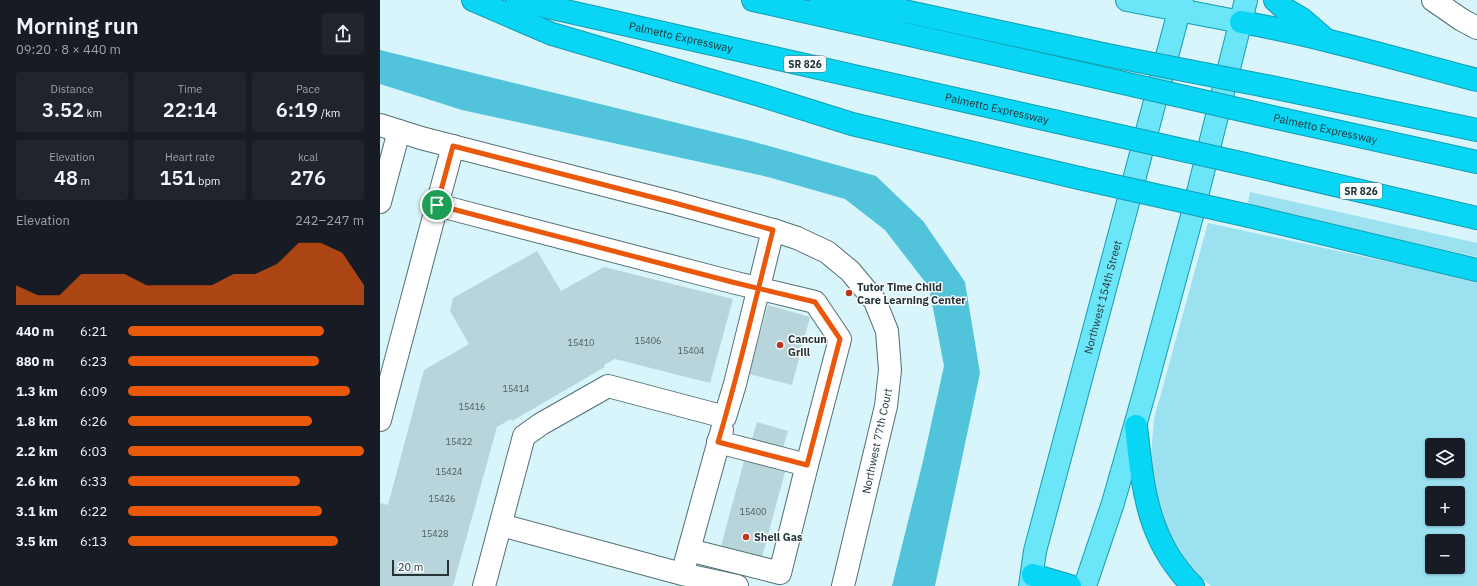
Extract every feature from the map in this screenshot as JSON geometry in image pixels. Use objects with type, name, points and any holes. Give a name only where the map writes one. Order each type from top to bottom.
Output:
[{"type":"highway","points":[[473,0],[552,34],[763,96],[852,124],[1477,270]]},
{"type":"highway","name":"Palmetto Expressway","points":[[517,0],[1245,164],[1477,218]]},
{"type":"highway","name":"Palmetto Expressway","points":[[753,0],[1477,162]]},
{"type":"highway","points":[[790,0],[904,11],[1112,56],[1477,130]]},
{"type":"highway","points":[[1275,0],[1285,9],[1302,19],[1328,41]]},
{"type":"highway","points":[[1241,22],[1328,41],[1477,80]]},
{"type":"highway","points":[[1136,426],[1144,491],[1150,516],[1169,556],[1182,575],[1193,586]]},
{"type":"highway","points":[[1031,581],[1070,586]]},
{"type":"main road","points":[[1127,0],[1181,5],[1241,22]]},
{"type":"main road","points":[[1085,586],[1113,503],[1136,426],[1190,224],[1246,0]]},
{"type":"main road","name":"Northwest 154th Street","points":[[1031,581],[1037,544],[1181,5]]},
{"type":"street","points":[[1433,0],[1462,20],[1477,28]]},
{"type":"street","points":[[380,202],[389,128]]},
{"type":"street","name":"Northwest 77th Court","points":[[389,128],[773,230],[797,238],[827,252],[850,271],[875,301],[887,331],[890,370],[886,406],[843,586]]},
{"type":"street","points":[[380,420],[453,146]]},
{"type":"street","points":[[437,205],[815,302],[840,339],[778,580],[689,550]]},
{"type":"street","points":[[680,580],[735,384],[773,230]]},
{"type":"street","points":[[484,586],[524,436],[541,424],[608,386],[725,417]]},
{"type":"street","points":[[718,442],[807,465]]},
{"type":"street","points":[[501,525],[680,580],[737,586]]},
{"type":"shaded area","points":[[380,50],[751,141],[876,176],[923,221],[965,282],[980,373],[935,586],[892,586],[923,461],[944,366],[929,287],[885,230],[845,199],[768,177],[462,110],[380,84]]},
{"type":"shaded area","points":[[1250,192],[1477,243],[1477,257],[1261,208],[1248,203]]},
{"type":"shaded area","points":[[1208,223],[1477,281],[1477,586],[1211,586],[1185,558],[1174,540],[1164,522],[1149,480],[1154,419]]},
{"type":"building","points":[[537,251],[561,291],[604,267],[733,299],[710,383],[615,359],[604,365],[605,367],[512,421],[511,419],[497,427],[453,586],[380,586],[380,503],[388,505],[424,370],[469,344],[450,311],[453,298]]},
{"type":"building","name":"Cancun Grill","points":[[768,305],[810,317],[792,385],[749,374]]},
{"type":"building","points":[[757,422],[788,431],[782,451],[751,442]]},
{"type":"building","points":[[744,461],[785,472],[761,561],[720,550]]},
{"type":"place","name":"Tutor Time Child Care Learning Center","points":[[849,293]]},
{"type":"place","name":"Cancun Grill","points":[[780,345]]},
{"type":"place","name":"Shell Gas","points":[[746,537]]},
{"type":"route","points":[[437,205],[453,146],[773,230],[759,288],[735,384],[718,442],[807,465],[840,339],[815,302],[759,288],[732,282],[437,205]]}]
